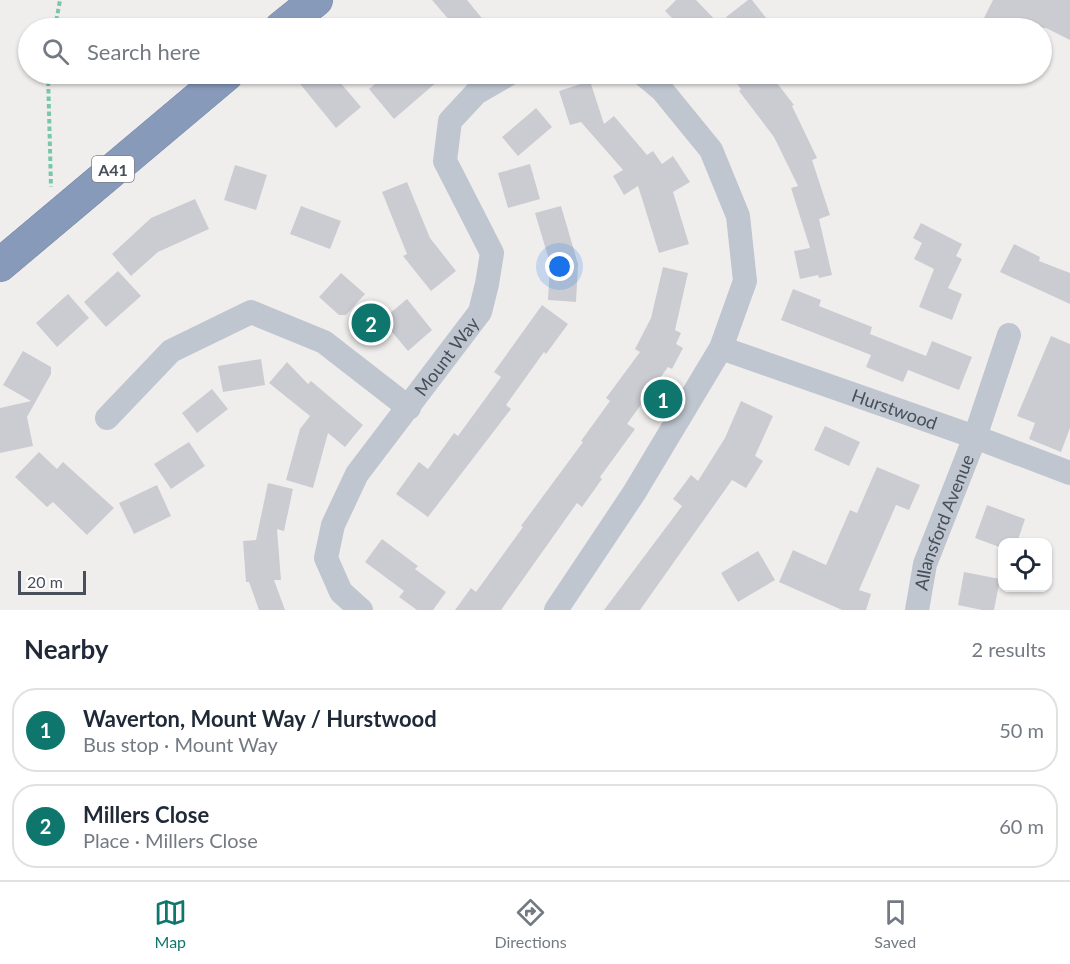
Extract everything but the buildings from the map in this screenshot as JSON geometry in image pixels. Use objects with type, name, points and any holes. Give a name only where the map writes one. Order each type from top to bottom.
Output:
[{"type":"highway","points":[[294,18],[316,0]]},
{"type":"highway","name":"A41","points":[[0,265],[215,84]]},
{"type":"street","name":"Mount Way","points":[[361,610],[341,592],[326,558],[333,525],[357,474],[480,312],[492,253],[445,161],[450,121],[476,93],[492,84]]},
{"type":"street","points":[[556,610],[634,493],[721,348],[745,281],[738,216],[711,150],[655,84]]},
{"type":"street","points":[[107,418],[171,351],[251,312],[324,342],[409,408]]},
{"type":"street","name":"Allansford Avenue","points":[[916,610],[924,564],[975,437],[1009,335]]},
{"type":"street","name":"Hurstwood","points":[[721,348],[975,437],[1070,473]]},
{"type":"path","points":[[57,18],[60,0]]},
{"type":"path","points":[[48,84],[51,194],[62,213]]},
{"type":"place","name":"Millers Close","points":[[371,323]]},
{"type":"place","name":"Waverton, Mount Way / Hurstwood","points":[[663,399]]}]
